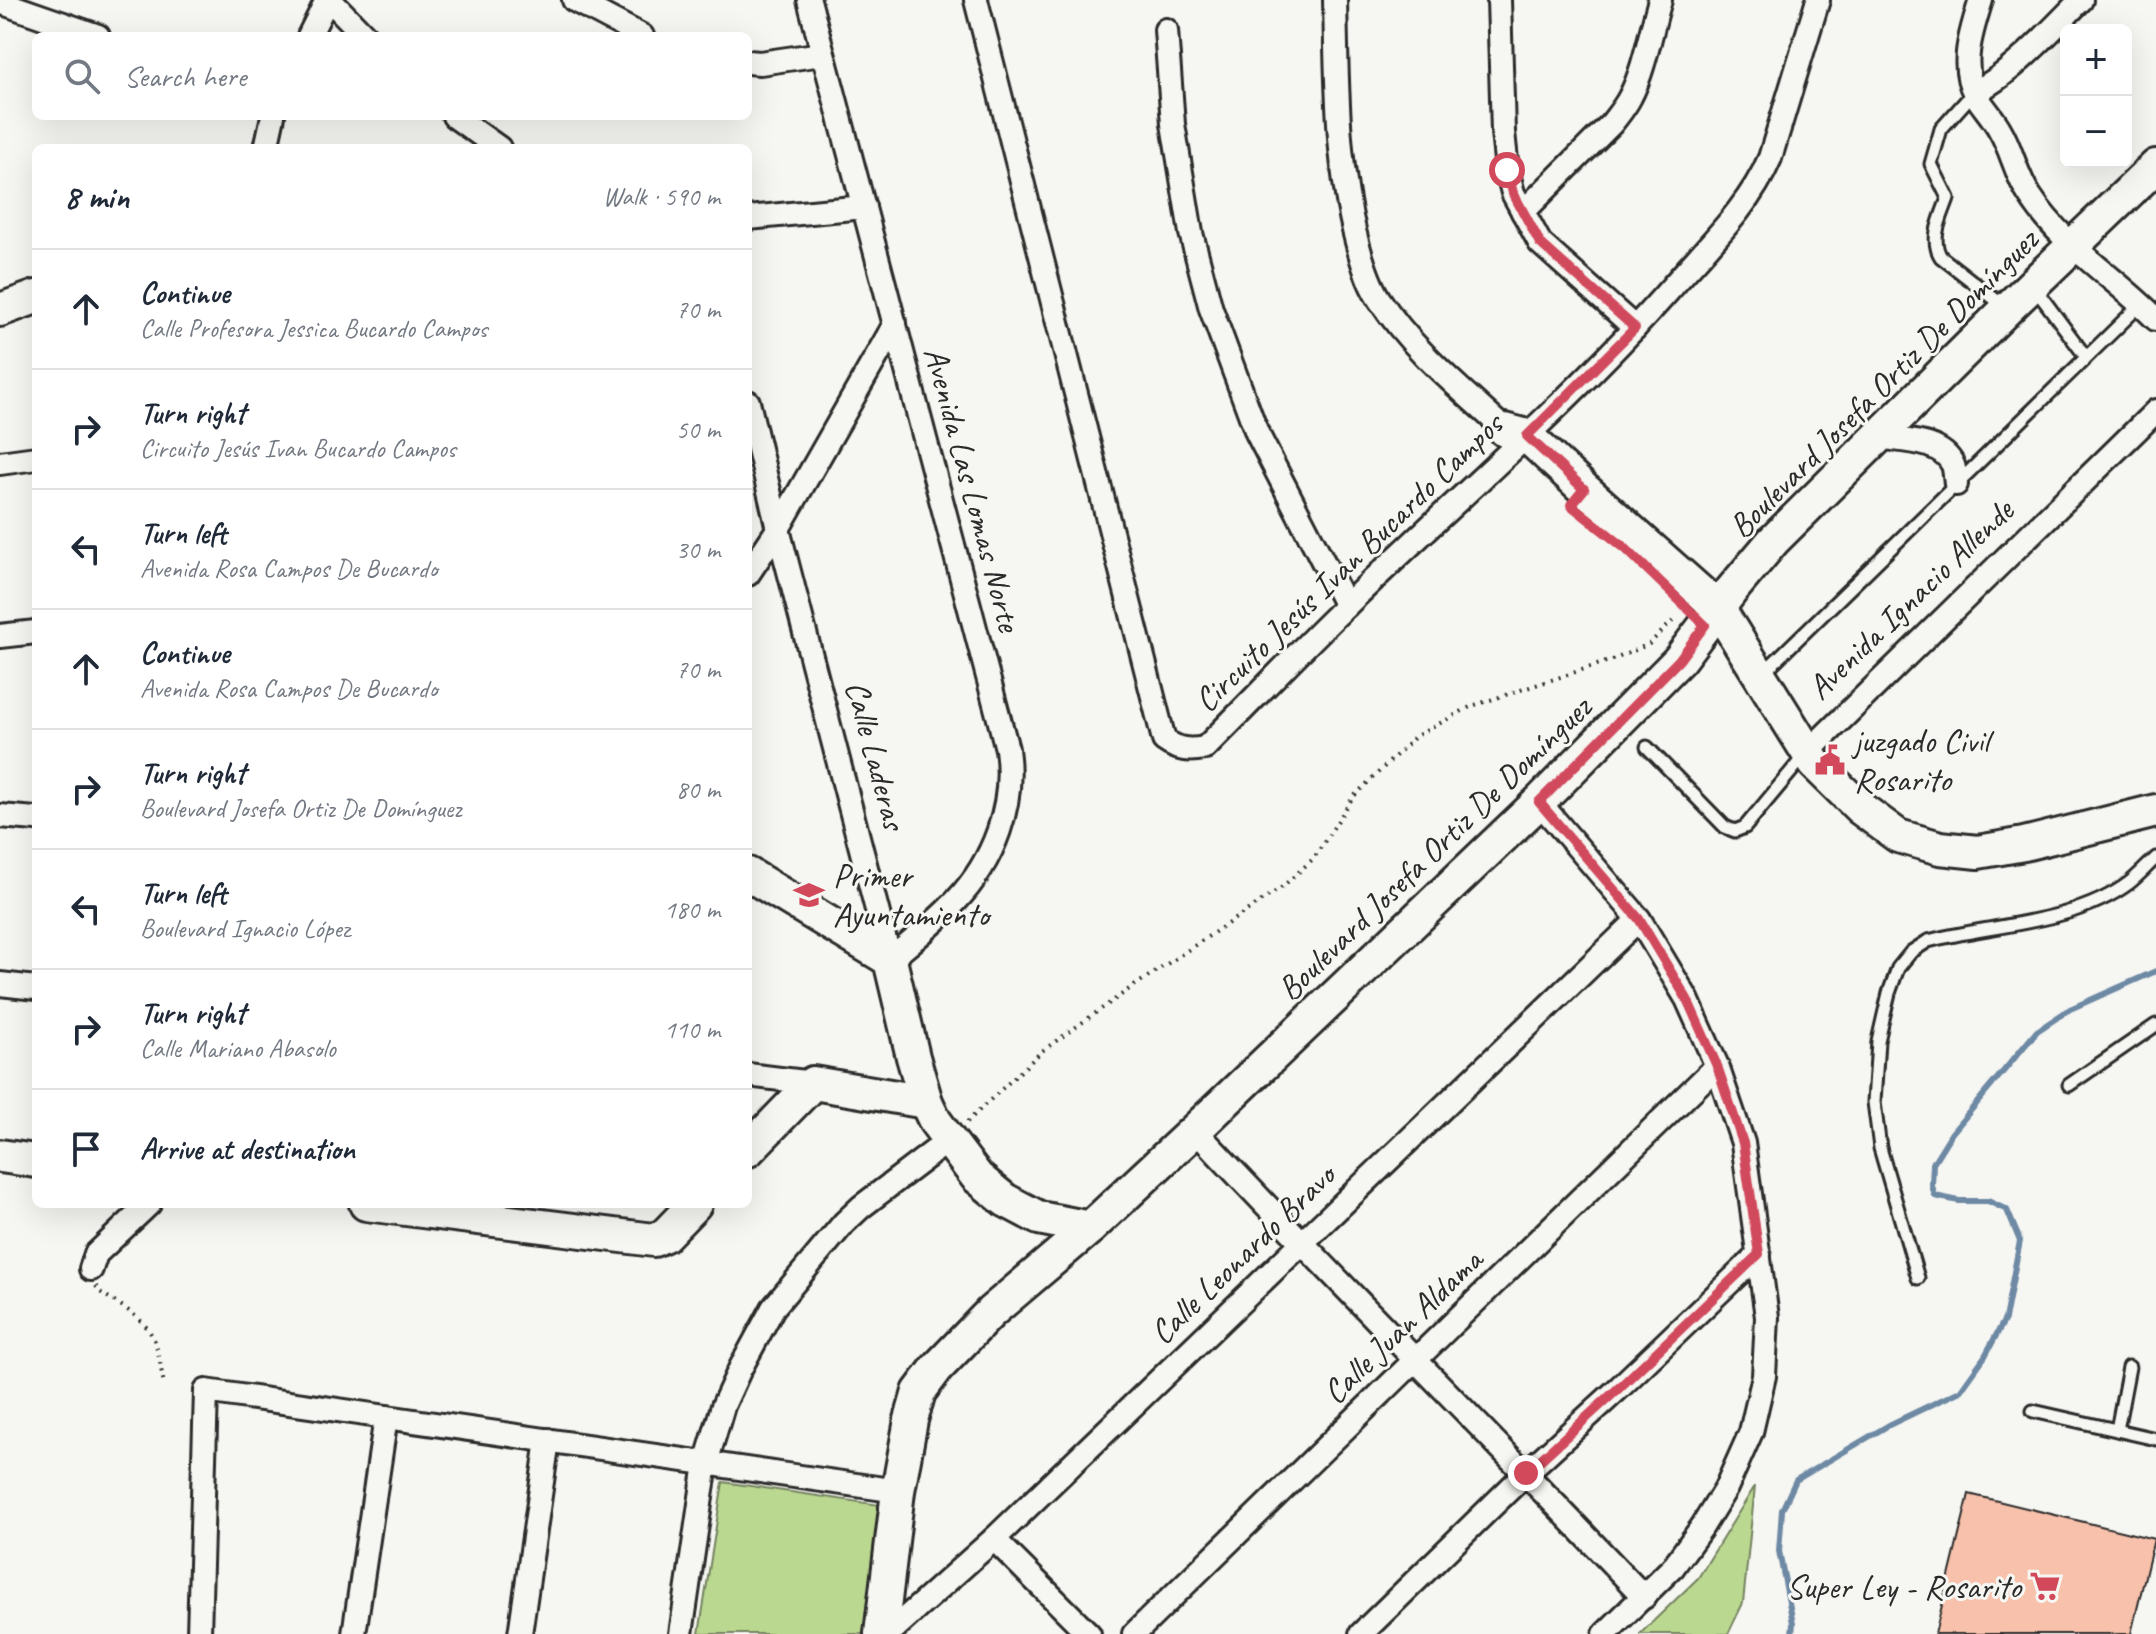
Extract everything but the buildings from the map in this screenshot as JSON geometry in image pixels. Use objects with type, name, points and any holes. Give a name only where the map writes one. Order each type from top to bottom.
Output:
[{"type":"main road","name":"Boulevard Josefa Ortiz De Domínguez","points":[[881,1634],[898,1491],[911,1420],[919,1392],[937,1368],[991,1312],[1090,1228],[1539,802],[1679,660],[1703,614],[1773,541],[2156,166]]},
{"type":"main road","points":[[0,310],[32,298]]},
{"type":"main road","points":[[1515,439],[1577,497],[1625,548],[1703,614]]},
{"type":"main road","name":"Avenida Ignacio Allende","points":[[1703,614],[1740,645],[1808,752]]},
{"type":"main road","points":[[1808,752],[1815,764],[1860,808],[1898,836],[1940,848],[1978,852],[2024,844],[2156,811]]},
{"type":"main road","points":[[752,876],[890,960]]},
{"type":"main road","name":"Calle Laderas","points":[[890,960],[926,1102],[949,1140],[977,1177],[1005,1200],[1039,1218],[1090,1228]]},
{"type":"main road","points":[[752,1146],[813,1083],[926,1102]]},
{"type":"main road","points":[[0,1156],[32,1160]]},
{"type":"main road","points":[[398,1208],[654,1240],[665,1235],[691,1208]]},
{"type":"street","points":[[311,32],[328,0],[361,32]]},
{"type":"street","points":[[574,0],[634,32]]},
{"type":"street","name":"Avenida Las Lomas Norte","points":[[809,0],[1003,734],[1010,771],[999,831],[972,881],[955,902],[890,960]]},
{"type":"street","points":[[1335,0],[1341,150],[1350,215],[1361,260],[1378,297],[1421,351],[1515,439]]},
{"type":"street","points":[[1499,0],[1503,132],[1513,193],[1540,243],[1635,328]]},
{"type":"street","points":[[1523,212],[1622,110],[1638,78],[1660,0]]},
{"type":"street","name":"Circuito Jesús Ivan Bucardo Campos","points":[[979,2],[1164,740],[1177,749],[1193,750],[1205,748],[1515,439],[1635,328],[1730,220],[1761,179],[1770,158],[1818,0]]},
{"type":"street","points":[[1981,0],[1971,33],[1968,71],[1974,92],[2001,132],[2029,195],[2073,247],[2104,270],[2148,312]]},
{"type":"street","points":[[1974,92],[1993,82],[2081,0]]},
{"type":"street","points":[[0,2],[86,32]]},
{"type":"street","points":[[1166,30],[1173,124],[1191,233],[1211,309],[1257,433],[1346,606]]},
{"type":"street","points":[[752,62],[822,54]]},
{"type":"street","points":[[267,144],[272,120]]},
{"type":"street","points":[[460,120],[493,144]]},
{"type":"street","points":[[752,218],[864,207]]},
{"type":"street","points":[[752,568],[778,529],[895,324]]},
{"type":"street","name":"Avenida Ignacio Allende","points":[[1808,752],[2156,411]]},
{"type":"street","name":"Calle Laderas","points":[[752,419],[890,960]]},
{"type":"street","points":[[1877,437],[1925,443],[1943,452],[1954,466],[1956,484]]},
{"type":"street","points":[[0,463],[32,459]]},
{"type":"street","points":[[0,636],[32,632]]},
{"type":"street","points":[[1539,802],[1639,919],[1687,999],[1717,1066],[1743,1143],[1767,1317],[1764,1376],[1751,1432],[1726,1488],[1673,1567],[1605,1634]]},
{"type":"street","points":[[0,816],[32,819]]},
{"type":"street","name":"Calle Leonardo Bravo","points":[[888,1634],[994,1539],[1639,919]]},
{"type":"street","points":[[0,984],[32,988]]},
{"type":"street","name":"Calle Juan Aldama","points":[[1134,1634],[1717,1066]]},
{"type":"street","points":[[752,1075],[813,1083]]},
{"type":"street","points":[[1195,1130],[1644,1597]]},
{"type":"street","points":[[681,1634],[706,1463],[723,1406],[773,1308],[844,1223],[949,1140]]},
{"type":"street","points":[[91,1269],[96,1254],[145,1208]]},
{"type":"street","points":[[1361,1634],[1526,1473],[1759,1254]]},
{"type":"street","points":[[199,1634],[206,1391],[898,1491]]},
{"type":"street","points":[[354,1634],[386,1417]]},
{"type":"street","points":[[520,1634],[548,1440]]},
{"type":"street","points":[[994,1539],[1089,1634]]},
{"type":"lane","points":[[1974,92],[1941,129],[1934,152],[1931,164],[1948,198],[1934,242],[1941,257],[2007,309]]},
{"type":"lane","points":[[2033,286],[2086,357]]},
{"type":"lane","points":[[1761,674],[2086,357],[2148,312]]},
{"type":"lane","points":[[1647,747],[1725,827],[1735,831],[1745,827],[1808,752]]},
{"type":"lane","points":[[1918,1278],[1880,1148],[1874,1102],[1878,1041],[1898,968],[1911,952],[1928,941],[2067,913],[2104,898],[2128,883],[2156,858]]},
{"type":"lane","points":[[2069,1085],[2156,1025]]},
{"type":"lane","points":[[2117,1430],[2129,1367]]},
{"type":"lane","points":[[2033,1411],[2156,1439]]},
{"type":"path","points":[[949,1140],[1042,1051],[1281,888],[1314,858],[1353,797],[1416,736],[1472,706],[1615,659],[1703,614]]},
{"type":"path","points":[[91,1269],[92,1282],[100,1292],[138,1318],[148,1330],[155,1343],[164,1384]]},
{"type":"green space","points":[[723,1482],[887,1506],[868,1634],[699,1634]]},
{"type":"green space","points":[[1755,1486],[1743,1603],[1728,1634],[1640,1634],[1698,1578]]},
{"type":"waterway","points":[[1792,1634],[1793,1623],[1779,1551],[1782,1510],[1796,1480],[1889,1425],[1960,1391],[1985,1356],[2005,1319],[2020,1241],[2007,1210],[1988,1201],[1959,1201],[1935,1196],[1933,1163],[1951,1134],[2037,1031],[2070,1009],[2156,971]]},
{"type":"place","name":"juzgado Civil Rosarito","points":[[1830,760]]},
{"type":"place","name":"Primer Ayuntamiento","points":[[809,895]]},
{"type":"place","name":"Super Ley - Rosarito","points":[[2045,1586]]},
{"type":"route","points":[[1507,170],[1513,193],[1540,243],[1635,328],[1527,436],[1584,489],[1571,505],[1625,548],[1705,625],[1679,660],[1539,802],[1639,919],[1687,999],[1717,1066],[1743,1143],[1759,1254],[1526,1473]]}]
